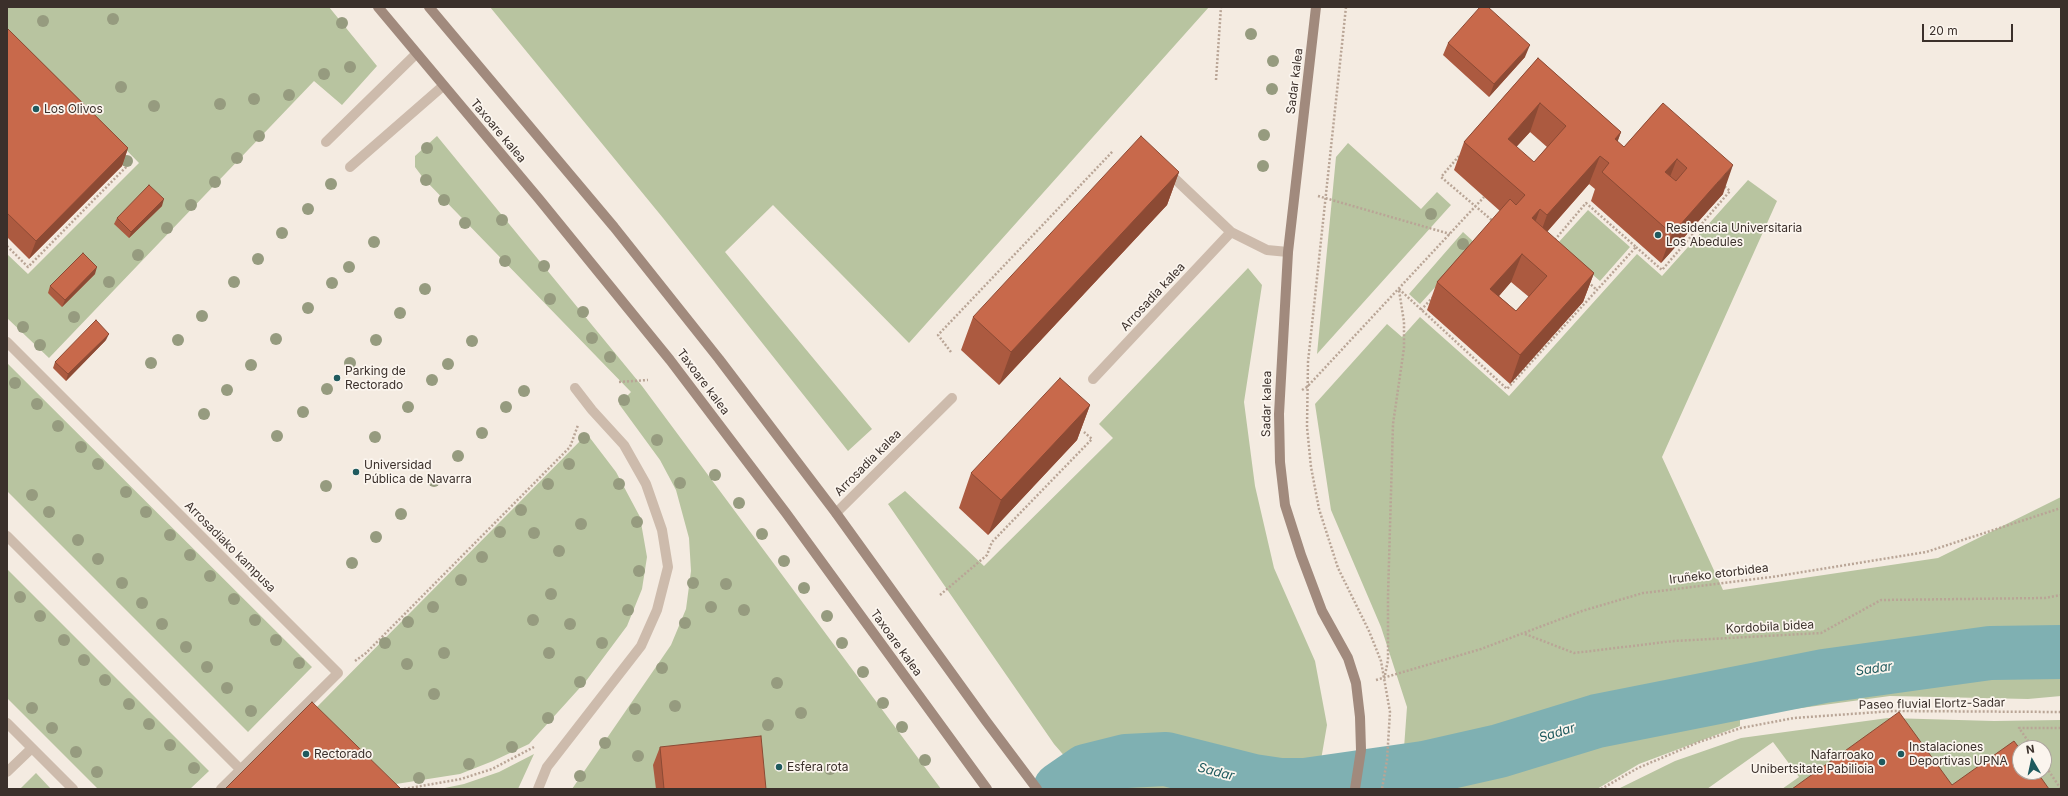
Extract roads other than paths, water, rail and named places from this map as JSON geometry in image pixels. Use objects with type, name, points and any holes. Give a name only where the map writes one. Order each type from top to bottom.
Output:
[{"type":"street","name":"Taxoare kalea","points":[[378,7],[539,199],[670,360],[786,512],[987,789]]},
{"type":"street","points":[[429,7],[614,227],[719,359],[836,513],[1010,754],[1038,789]]},
{"type":"street","name":"Sadar kalea","points":[[1316,7],[1288,252],[1279,414],[1285,505],[1301,555],[1322,611],[1348,658],[1356,683],[1360,717],[1361,750],[1355,789]]},
{"type":"street","points":[[326,142],[416,54]]},
{"type":"street","points":[[350,167],[443,86]]},
{"type":"street","points":[[1173,177],[1231,232],[1267,250],[1288,252]]},
{"type":"street","name":"Arrosadia kalea","points":[[1093,379],[1231,232]]},
{"type":"street","name":"Arrosadiako kampusa","points":[[7,342],[338,673],[240,770]]},
{"type":"street","points":[[538,789],[547,767],[641,646],[657,610],[668,567],[662,530],[646,484],[624,445],[592,410],[575,388]]},
{"type":"street","name":"Arrosadia kalea","points":[[836,513],[952,398]]},
{"type":"street","points":[[7,536],[240,770],[221,789]]},
{"type":"street","points":[[7,723],[73,789]]},
{"type":"street","points":[[7,772],[32,748]]},
{"type":"waterway","name":"Sadar","points":[[1060,789],[1086,771],[1126,761],[1166,759],[1253,781],[1280,785],[1305,785],[1424,768],[1499,751],[1597,721],[1824,676],[1990,653],[2061,652]]},
{"type":"place","name":"Los Olivos","points":[[36,109]]},
{"type":"place","name":"Residencia Universitaria Los Abedules","points":[[1658,235]]},
{"type":"place","name":"Parking de Rectorado","points":[[337,378]]},
{"type":"place","name":"Universidad Pública de Navarra","points":[[356,472]]},
{"type":"place","name":"Rectorado","points":[[306,754]]},
{"type":"place","name":"Instalaciones Deportivas UPNA","points":[[1901,754]]},
{"type":"place","name":"Nafarroako Unibertsitate Pabilioia","points":[[1882,762]]},
{"type":"place","name":"Esfera rota","points":[[779,767]]}]
